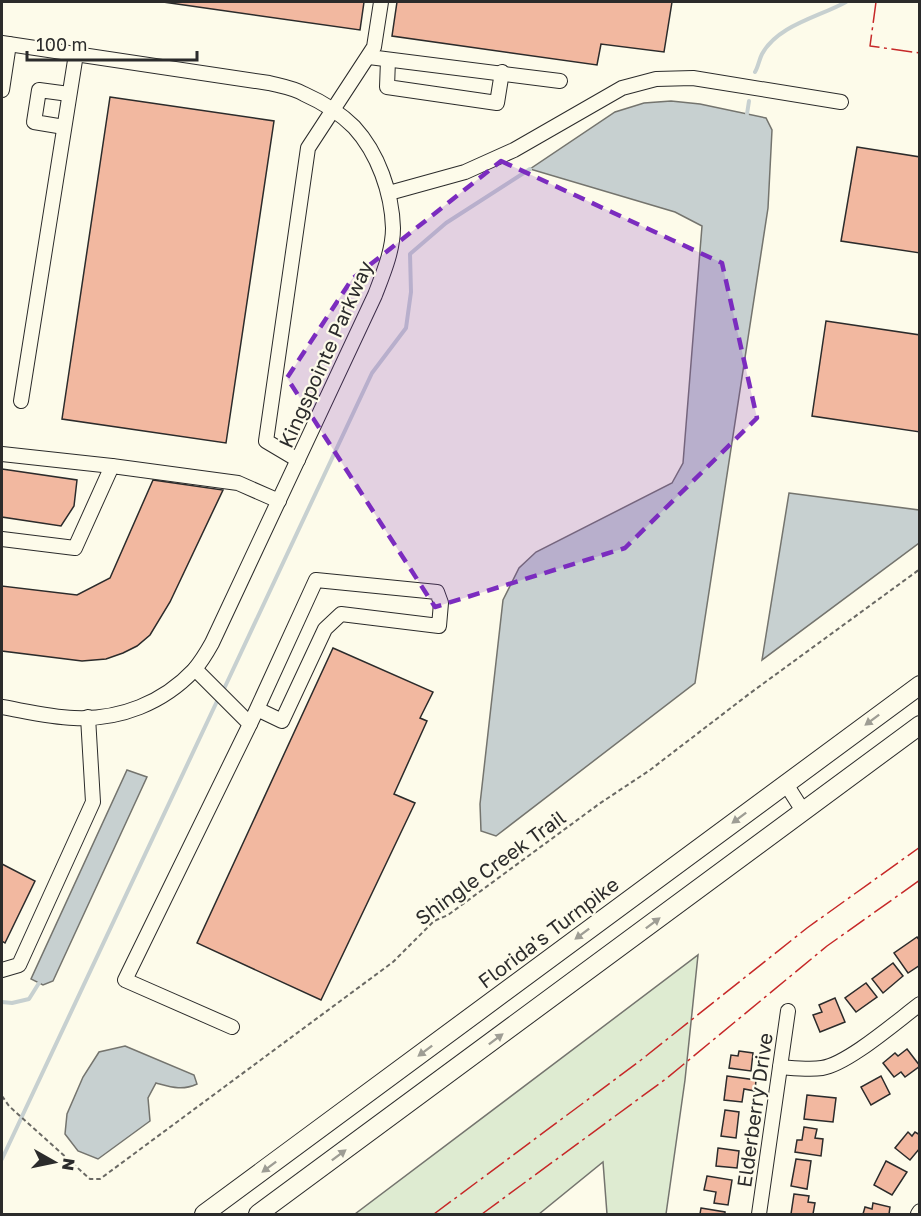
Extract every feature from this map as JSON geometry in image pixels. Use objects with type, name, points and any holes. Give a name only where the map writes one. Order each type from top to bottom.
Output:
[{"type":"highway","name":"Florida's Turnpike","points":[[204,1215],[920,685]]},
{"type":"highway","points":[[258,1215],[920,725]]},
{"type":"street","points":[[298,460],[266,441],[308,148],[369,57],[374,46],[381,2]]},
{"type":"street","points":[[2,90],[5,44]]},
{"type":"street","name":"Kingspointe Parkway","points":[[2,707],[74,718],[110,717],[143,707],[168,691],[195,669],[212,643],[375,295],[388,261],[393,230],[389,193],[375,159],[365,143],[354,128],[333,110],[302,92],[269,83],[5,44]]},
{"type":"street","points":[[21,400],[75,54]]},
{"type":"street","points":[[369,57],[560,81]]},
{"type":"street","points":[[388,60],[387,87],[497,103],[502,72]]},
{"type":"street","points":[[389,193],[465,172],[514,150],[622,88],[656,79],[693,78],[842,102]]},
{"type":"street","points":[[64,127],[34,122],[39,90],[69,94]]},
{"type":"street","points":[[2,454],[238,483],[279,501]]},
{"type":"street","points":[[2,539],[75,548],[112,466]]},
{"type":"street","points":[[232,1027],[125,980],[250,724],[256,709],[315,580],[437,592],[441,603],[439,626],[341,614],[325,629],[282,721],[256,709]]},
{"type":"street","points":[[195,669],[250,724]]},
{"type":"street","points":[[2,970],[19,964],[93,802],[88,717]]},
{"type":"street","points":[[786,784],[803,811]]},
{"type":"street","points":[[780,1066],[800,1069],[824,1068],[843,1061],[920,1004]]},
{"type":"street","name":"Elderberry Drive","points":[[759,1215],[788,1011]]},
{"type":"path","name":"Shingle Creek Trail","points":[[2,1096],[14,1111],[90,1179],[100,1179],[393,962],[434,921],[448,915],[599,804],[650,770],[749,694],[920,569]]},
{"type":"highlighted area","points":[[501,161],[722,263],[757,418],[625,548],[435,607],[287,378],[352,279]]},
{"type":"green space","points":[[698,955],[685,1080],[666,1214],[607,1214],[603,1162],[539,1214],[355,1214]]},
{"type":"shaded area","points":[[671,101],[700,104],[766,118],[772,130],[768,208],[695,683],[496,836],[481,831],[480,804],[503,600],[519,568],[536,552],[672,483],[683,463],[702,226],[675,212],[530,169],[615,112],[644,103]]},
{"type":"shaded area","points":[[789,493],[919,510],[919,543],[762,660]]},
{"type":"shaded area","points":[[127,770],[147,777],[53,981],[43,985],[31,979]]},
{"type":"shaded area","points":[[125,1046],[194,1075],[197,1084],[181,1088],[156,1083],[148,1098],[150,1121],[98,1159],[78,1151],[65,1134],[67,1114],[83,1077],[99,1052]]},
{"type":"building","points":[[163,2],[364,2],[360,30]]},
{"type":"building","points":[[397,2],[672,2],[664,52],[601,44],[597,65],[392,36]]},
{"type":"building","points":[[110,97],[274,121],[226,443],[62,419]]},
{"type":"building","points":[[857,147],[920,157],[920,253],[841,241]]},
{"type":"building","points":[[826,321],[920,335],[920,432],[812,416]]},
{"type":"building","points":[[2,469],[77,480],[74,506],[61,526],[2,517]]},
{"type":"building","points":[[153,480],[223,490],[170,602],[150,635],[137,646],[106,659],[82,661],[2,651],[2,586],[77,595],[110,578]]},
{"type":"building","points":[[333,648],[433,692],[420,718],[427,721],[394,794],[415,803],[321,1000],[197,943]]},
{"type":"building","points":[[2,864],[35,881],[5,943],[2,941]]},
{"type":"building","points":[[917,937],[920,941],[920,965],[908,973],[894,953]]},
{"type":"building","points":[[893,963],[903,976],[883,993],[872,979]]},
{"type":"building","points":[[866,983],[877,997],[856,1012],[845,998]]},
{"type":"building","points":[[835,998],[845,1022],[820,1032],[813,1015],[822,1012],[819,1005]]},
{"type":"building","points":[[907,1049],[920,1066],[905,1077],[901,1072],[894,1077],[883,1063],[895,1053],[898,1056]]},
{"type":"building","points":[[739,1051],[753,1053],[751,1071],[729,1068],[731,1055],[738,1056]]},
{"type":"building","points":[[727,1076],[756,1080],[755,1091],[744,1089],[742,1102],[724,1100]]},
{"type":"building","points":[[881,1076],[890,1094],[871,1105],[861,1087]]},
{"type":"building","points":[[807,1095],[836,1098],[833,1122],[804,1119]]},
{"type":"building","points":[[725,1110],[739,1112],[736,1138],[721,1136]]},
{"type":"building","points":[[804,1127],[817,1129],[815,1138],[823,1139],[821,1156],[795,1152],[797,1140],[802,1140]]},
{"type":"building","points":[[908,1132],[912,1136],[915,1132],[920,1135],[920,1148],[910,1160],[895,1148]]},
{"type":"building","points":[[718,1148],[739,1151],[737,1168],[716,1166]]},
{"type":"building","points":[[796,1159],[811,1161],[807,1189],[791,1186]]},
{"type":"building","points":[[886,1161],[907,1172],[892,1195],[874,1185]]},
{"type":"building","points":[[707,1176],[732,1180],[728,1205],[714,1203],[716,1192],[704,1190]]},
{"type":"building","points":[[794,1194],[809,1196],[808,1202],[815,1203],[813,1214],[791,1214]]},
{"type":"building","points":[[873,1203],[890,1207],[889,1214],[863,1214],[865,1207],[872,1209]]},
{"type":"building","points":[[701,1208],[725,1212],[725,1214],[700,1214]]},
{"type":"waterway","points":[[755,72],[762,54],[778,36],[846,2]]},
{"type":"waterway","points":[[747,114],[749,101]]},
{"type":"waterway","points":[[223,691],[372,373],[406,328],[411,292],[410,254],[446,223],[530,169]]},
{"type":"waterway","points":[[2,1159],[219,697]]},
{"type":"waterway","points":[[2,1002],[12,1003],[29,999],[39,983]]},
{"type":"power","points":[[876,2],[870,46],[920,53]]},
{"type":"power","points":[[434,1214],[641,1060],[807,928],[920,847]]},
{"type":"power","points":[[482,1214],[667,1078],[827,946],[920,880]]}]
